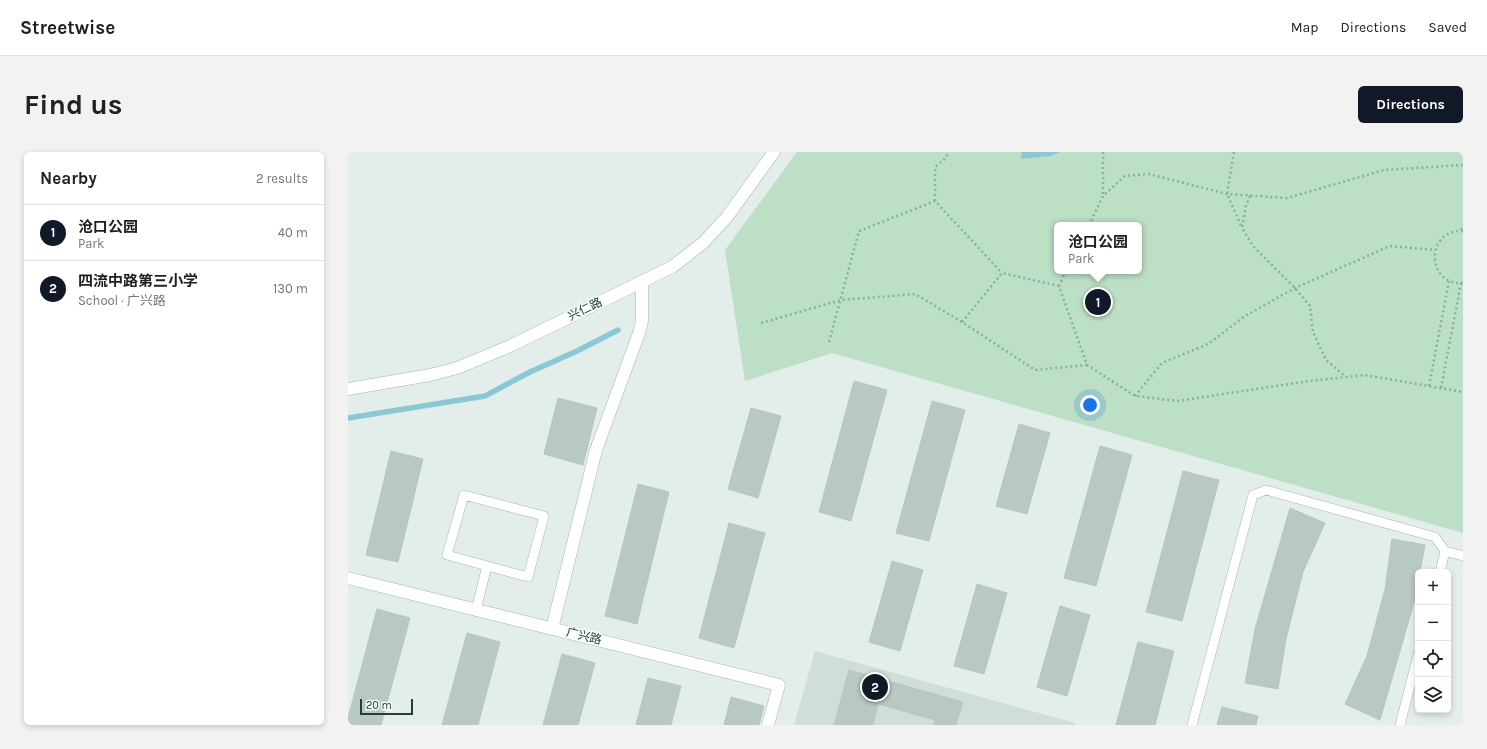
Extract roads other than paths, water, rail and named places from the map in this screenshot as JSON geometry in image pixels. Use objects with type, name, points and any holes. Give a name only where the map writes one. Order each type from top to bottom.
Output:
[{"type":"street","name":"兴仁路","points":[[348,389],[430,375],[457,368],[510,346],[672,267],[703,243],[727,217],[774,152]]},
{"type":"street","points":[[552,629],[596,450],[639,333],[642,321],[642,281]]},
{"type":"street","name":"广兴路","points":[[348,578],[779,685],[768,725]]},
{"type":"lane","points":[[1192,725],[1253,494],[1266,490],[1435,537],[1445,551],[1463,556]]},
{"type":"lane","points":[[464,495],[544,516],[528,577],[487,566],[447,555],[464,495]]},
{"type":"lane","points":[[1441,569],[1445,551]]},
{"type":"lane","points":[[476,610],[487,566]]},
{"type":"lane","points":[[1400,725],[1415,667]]},
{"type":"water","points":[[1022,152],[1060,152],[1051,156],[1021,159]]},
{"type":"waterway","points":[[348,418],[485,396],[530,372],[577,351],[618,330]]},
{"type":"place","name":"沧口公园","points":[[1098,302]]},
{"type":"place","name":"四流中路第三小学","points":[[875,687]]}]
